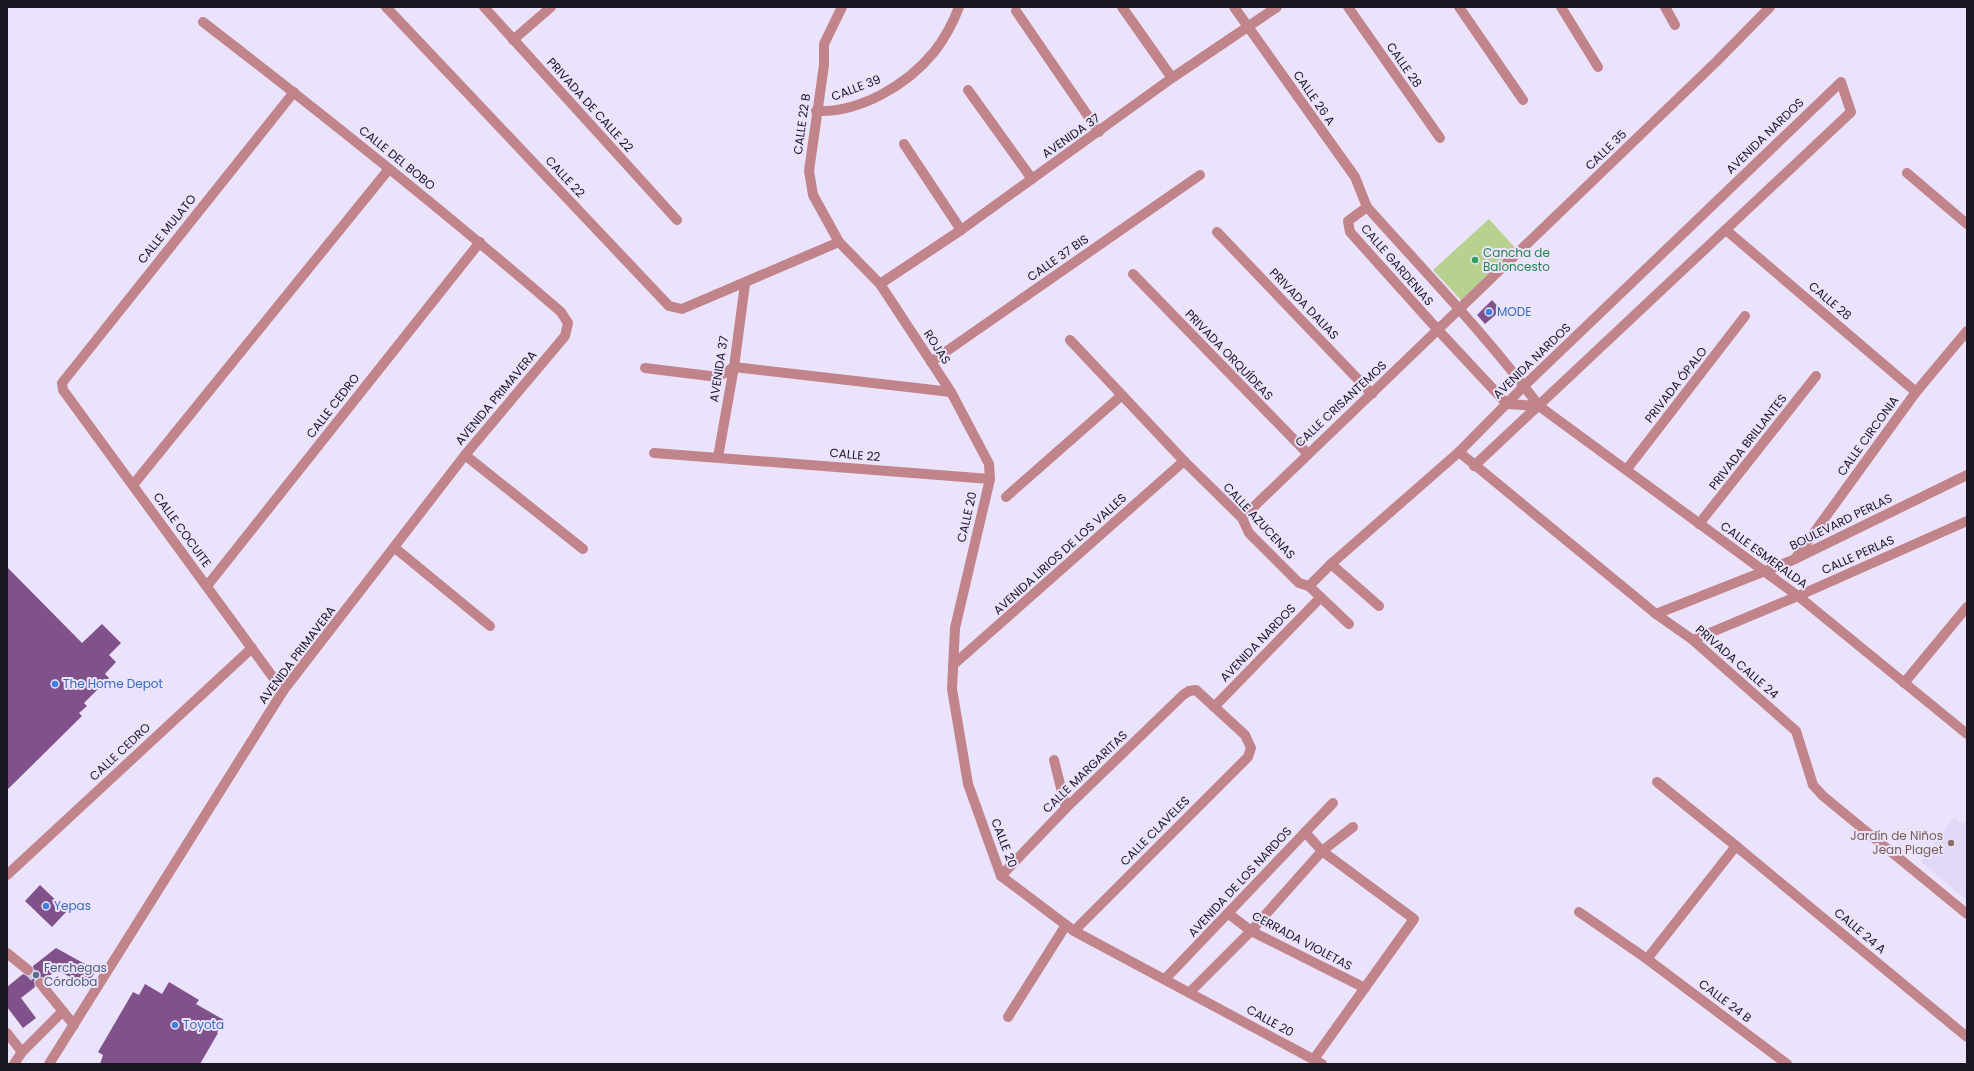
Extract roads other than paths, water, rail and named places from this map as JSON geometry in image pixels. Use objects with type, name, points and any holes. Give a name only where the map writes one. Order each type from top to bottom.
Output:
[{"type":"street","name":"CALLE 22","points":[[386,7],[669,306],[682,309],[744,284],[839,242]]},
{"type":"street","name":"PRIVADA DE CALLE 22","points":[[484,7],[676,220]]},
{"type":"street","points":[[513,40],[551,7]]},
{"type":"street","name":"CALLE 22 B","points":[[839,242],[813,195],[809,171],[816,111],[824,66],[824,44],[842,7]]},
{"type":"street","name":"CALLE 39","points":[[816,111],[830,112],[856,105],[885,93],[911,75],[933,53],[951,28],[959,7]]},
{"type":"street","points":[[1122,7],[1172,78]]},
{"type":"street","name":"CALLE 26 A","points":[[1234,7],[1354,177],[1367,207]]},
{"type":"street","name":"AVENIDA 37","points":[[880,284],[961,230],[1172,78],[1277,7]]},
{"type":"street","name":"CALLE 28","points":[[1348,7],[1440,138]]},
{"type":"street","points":[[1459,7],[1523,100]]},
{"type":"street","points":[[1561,7],[1598,67]]},
{"type":"street","points":[[1665,7],[1675,25]]},
{"type":"street","name":"CALLE 35","points":[[1459,310],[1716,62],[1770,7]]},
{"type":"street","points":[[1016,11],[1099,132]]},
{"type":"street","name":"CALLE DEL BOBO","points":[[203,22],[294,92],[480,242],[561,312],[568,323]]},
{"type":"street","name":"AVENIDA NARDOS","points":[[1309,586],[1331,564],[1459,452],[1524,386],[1840,82],[1851,112],[1474,466]]},
{"type":"street","points":[[968,90],[1032,179]]},
{"type":"street","name":"CALLE MULATO","points":[[62,383],[294,92]]},
{"type":"street","points":[[904,144],[961,230]]},
{"type":"street","points":[[132,485],[389,169]]},
{"type":"street","points":[[1907,173],[1967,224]]},
{"type":"street","name":"CALLE 37 BIS","points":[[931,362],[1200,175]]},
{"type":"street","name":"CALLE GARDENIAS","points":[[1507,404],[1350,232],[1348,221],[1367,207],[1459,310],[1524,386],[1539,406]]},
{"type":"street","name":"CALLE 28","points":[[1726,230],[1916,392]]},
{"type":"street","name":"PRIVADA DALIAS","points":[[1217,232],[1372,394]]},
{"type":"street","name":"CALLE CEDRO","points":[[207,586],[480,242]]},
{"type":"street","name":"ROJAS","points":[[839,242],[880,284],[951,392],[989,464],[990,479]]},
{"type":"street","name":"PRIVADA ORQUÍDEAS","points":[[1132,274],[1308,454]]},
{"type":"street","name":"AVENIDA 37","points":[[718,457],[734,367],[744,284]]},
{"type":"street","name":"CALLE CRISANTEMOS","points":[[1242,518],[1459,310]]},
{"type":"street","name":"PRIVADA ÓPALO","points":[[1627,469],[1745,316]]},
{"type":"street","name":"AVENIDA PRIMAVERA","points":[[49,1064],[283,692],[465,455],[565,336],[568,323]]},
{"type":"street","name":"CALLE CIRCONIA","points":[[1793,560],[1916,392],[1967,330]]},
{"type":"street","name":"CALLE AZUCENAS","points":[[1070,340],[1184,461],[1242,518],[1249,533],[1300,583],[1309,586],[1349,624]]},
{"type":"street","points":[[645,368],[718,378],[734,367],[951,392]]},
{"type":"street","name":"PRIVADA BRILLANTES","points":[[1699,524],[1816,376]]},
{"type":"street","name":"CALLE COCUITE","points":[[62,383],[63,390],[283,692]]},
{"type":"street","points":[[1006,497],[1122,395]]},
{"type":"street","points":[[1507,404],[1539,406]]},
{"type":"street","name":"CALLE ESMERALDA","points":[[1539,406],[1627,469],[1699,524],[1798,596],[1967,734]]},
{"type":"street","name":"PRIVADA CALLE 24","points":[[1459,452],[1474,466],[1656,614],[1693,640],[1796,731],[1813,785],[1823,796],[1967,914]]},
{"type":"street","name":"CALLE 22","points":[[654,453],[990,479]]},
{"type":"street","points":[[465,455],[583,549]]},
{"type":"street","name":"AVENIDA LIRIOS DE LOS VALLES","points":[[953,665],[1184,461]]},
{"type":"street","name":"BOULEVARD PERLAS","points":[[1656,614],[1793,560],[1967,475]]},
{"type":"street","name":"CALLE 20","points":[[990,479],[955,628],[952,689],[968,784],[1001,876],[1070,928],[1318,1062]]},
{"type":"street","name":"CALLE PERLAS","points":[[1693,640],[1798,596],[1967,521]]},
{"type":"street","points":[[395,548],[490,626]]},
{"type":"street","points":[[1331,564],[1379,606]]},
{"type":"street","name":"AVENIDA NARDOS","points":[[1214,707],[1320,598]]},
{"type":"street","points":[[1904,683],[1967,608]]},
{"type":"street","name":"CALLE CEDRO","points":[[7,875],[252,648]]},
{"type":"street","name":"CALLE MARGARITAS","points":[[1001,876],[1066,808],[1189,691],[1196,690],[1214,707]]},
{"type":"street","name":"CALLE CLAVELES","points":[[1008,1017],[1070,928],[1248,757],[1251,748],[1245,735],[1214,707]]},
{"type":"street","points":[[1054,760],[1066,808]]},
{"type":"street","name":"CALLE 24 A","points":[[1657,782],[1967,1037]]},
{"type":"street","name":"AVENIDA DE LOS NARDOS","points":[[1165,979],[1229,914],[1333,803]]},
{"type":"street","points":[[1190,992],[1251,931],[1322,851],[1353,827]]},
{"type":"street","points":[[1305,832],[1322,851],[1414,919],[1365,988],[1318,1062]]},
{"type":"street","points":[[1647,959],[1736,846]]},
{"type":"street","name":"CALLE 24 B","points":[[1579,912],[1647,959],[1787,1064]]},
{"type":"street","name":"CERRADA VIOLETAS","points":[[1229,914],[1251,931],[1365,988]]},
{"type":"street","points":[[7,953],[28,970]]},
{"type":"street","points":[[40,983],[74,1025]]},
{"type":"street","points":[[14,1064],[22,1052],[63,1011]]},
{"type":"street","points":[[7,1033],[22,1052]]},
{"type":"tunnel","points":[[28,970],[40,983]]},
{"type":"place","name":"Cancha de Baloncesto","points":[[1475,260]]},
{"type":"place","name":"MODE","points":[[1489,312]]},
{"type":"place","name":"The Home Depot","points":[[55,684]]},
{"type":"place","name":"Jardín de Niños Jean Piaget","points":[[1951,843]]},
{"type":"place","name":"Yepas","points":[[46,906]]},
{"type":"place","name":"Ferchegas Córdoba","points":[[36,975]]},
{"type":"place","name":"Toyota","points":[[175,1025]]}]
